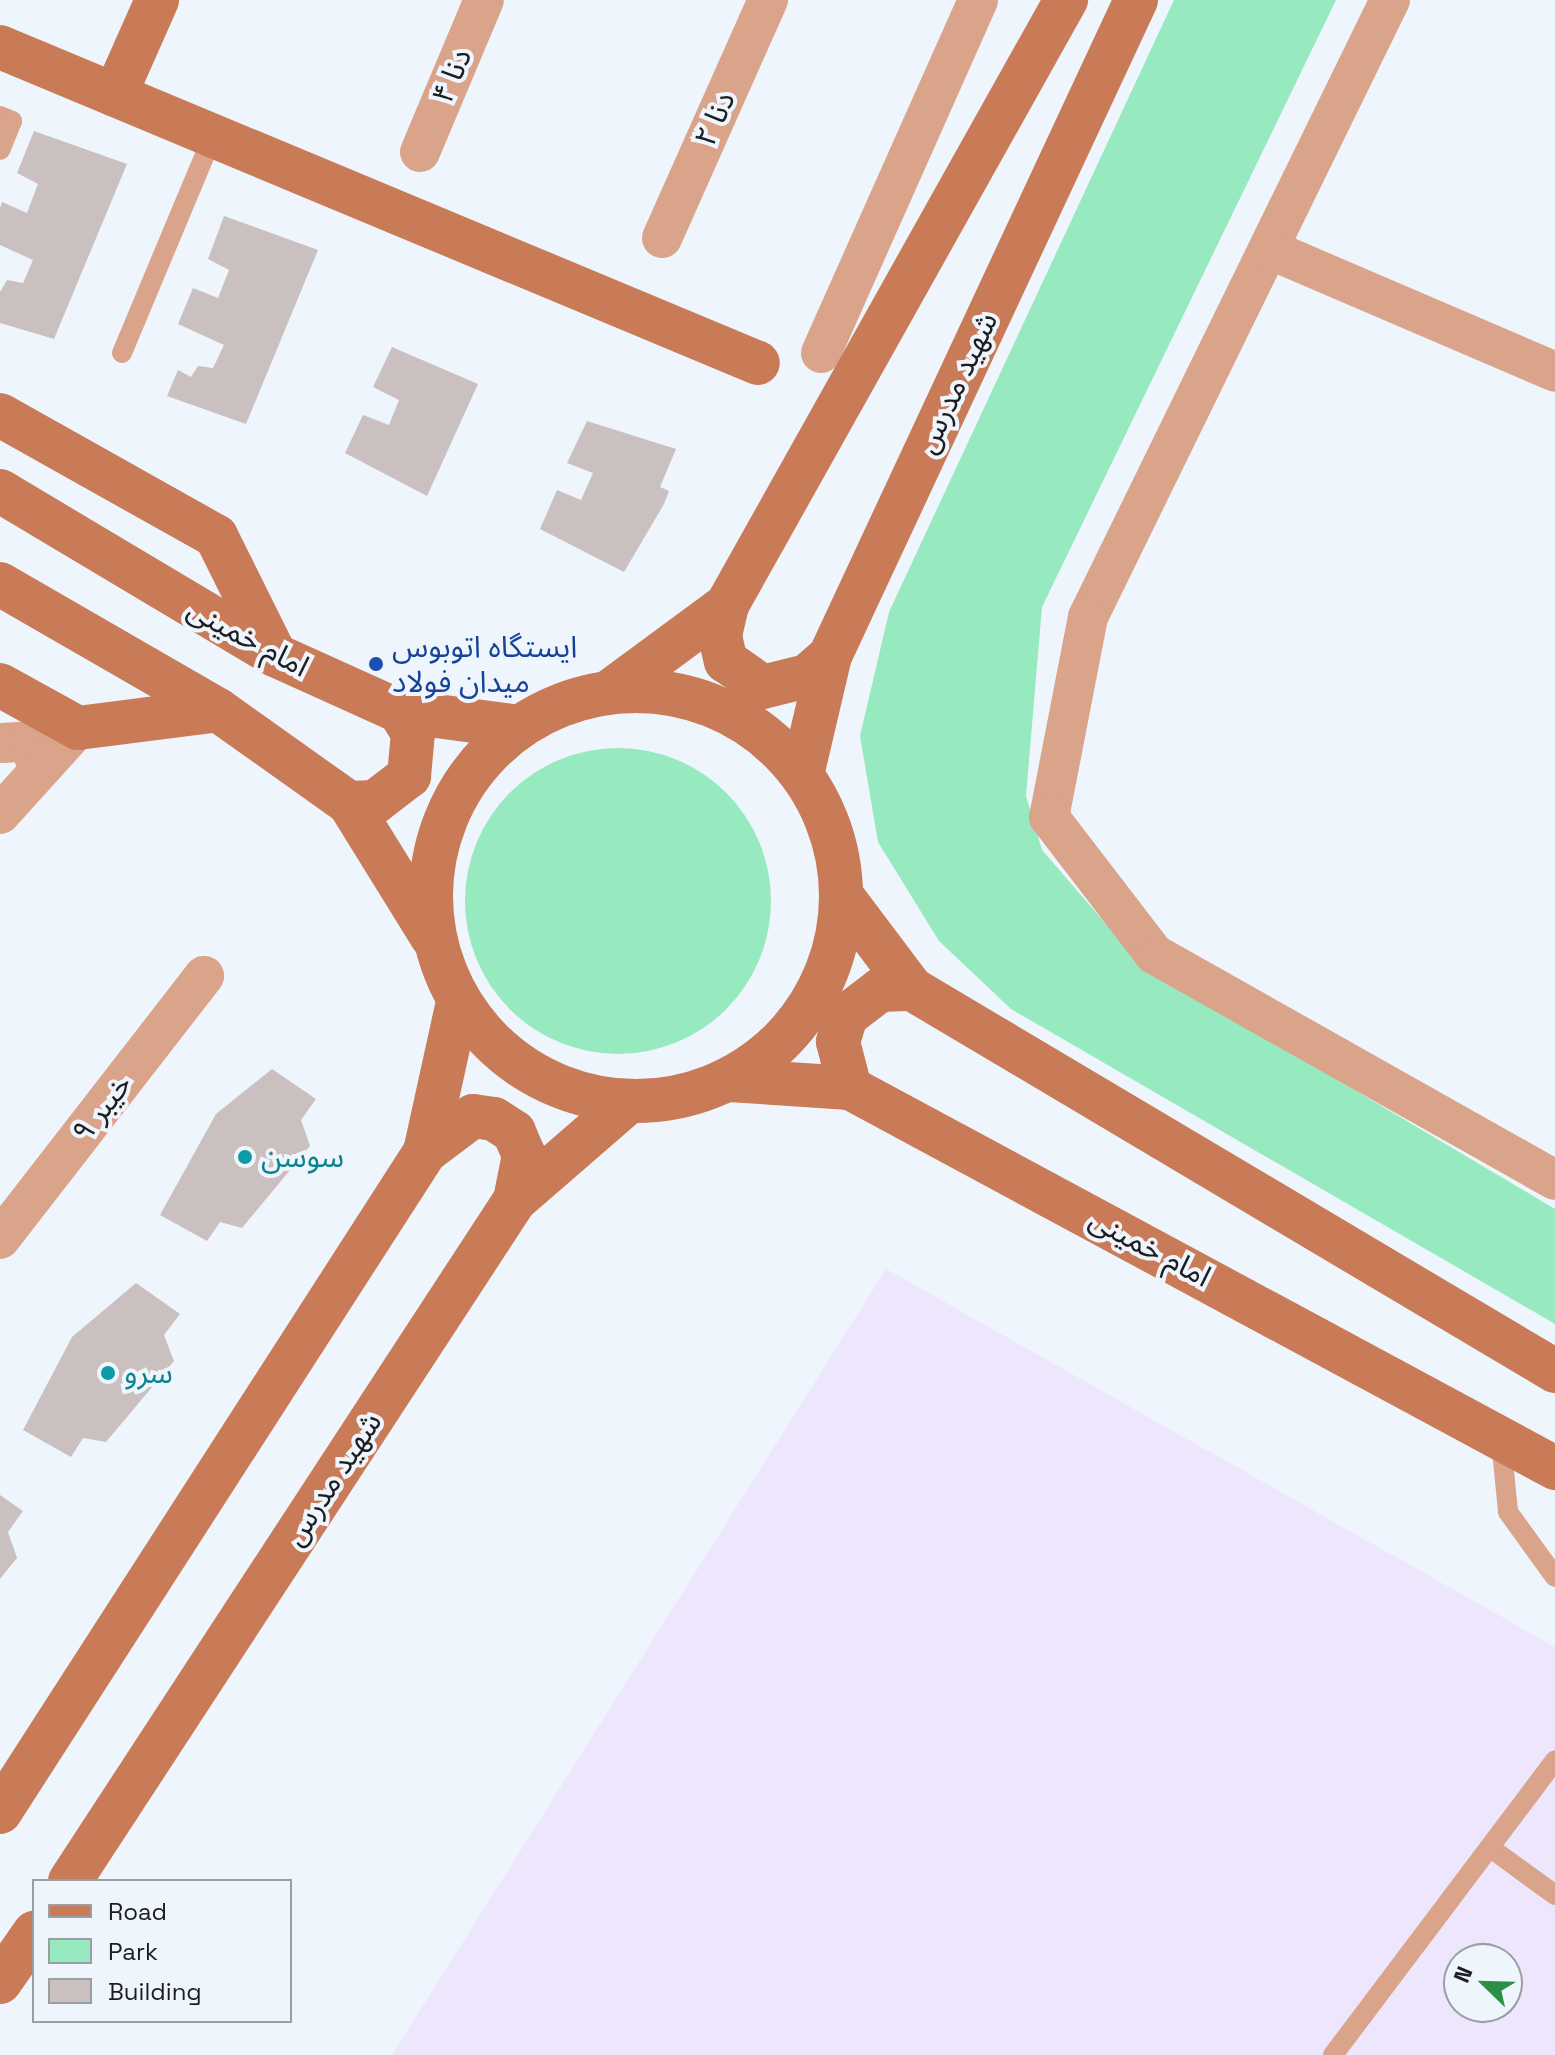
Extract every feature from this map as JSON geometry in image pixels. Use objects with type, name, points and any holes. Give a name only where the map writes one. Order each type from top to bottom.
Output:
[{"type":"main road","points":[[115,95],[157,0]]},
{"type":"main road","points":[[830,656],[783,687],[752,682],[726,661],[720,636],[727,605],[1066,0]]},
{"type":"main road","name":"شهید مدرس","points":[[802,775],[830,656],[1136,0]]},
{"type":"main road","points":[[0,47],[758,363]]},
{"type":"main road","points":[[0,415],[216,536],[275,655]]},
{"type":"main road","name":"امام خمینی","points":[[0,491],[275,655],[399,711],[519,727]]},
{"type":"main road","points":[[0,584],[218,710],[349,803],[435,942],[458,1002],[502,1054],[549,1082],[627,1103],[679,1098],[729,1080],[775,1048],[811,1004],[834,952],[842,896],[831,832],[802,775],[764,734],[717,706],[664,692],[609,692],[561,704],[519,727],[482,760],[441,834],[430,894],[435,942]]},
{"type":"main road","points":[[609,692],[727,605]]},
{"type":"main road","points":[[0,685],[78,728],[218,710]]},
{"type":"main road","points":[[349,803],[375,802],[409,776],[413,733],[399,711]]},
{"type":"main road","points":[[842,896],[912,989],[1555,1371]]},
{"type":"main road","points":[[850,1088],[838,1042],[846,1016],[880,990],[912,989]]},
{"type":"main road","points":[[425,1152],[458,1002]]},
{"type":"main road","name":"امام خمینی","points":[[729,1080],[850,1088],[1555,1468]]},
{"type":"main road","name":"شهید مدرس","points":[[71,1879],[515,1200],[627,1103]]},
{"type":"main road","points":[[0,1812],[425,1152],[473,1116],[494,1119],[514,1132],[524,1155],[515,1200]]},
{"type":"main road","points":[[0,1982],[32,1936]]},
{"type":"street","name":"دنا ۴","points":[[420,152],[484,0]]},
{"type":"street","name":"دنا ۲","points":[[662,238],[768,0]]},
{"type":"street","points":[[821,353],[978,0]]},
{"type":"street","points":[[1390,0],[1271,250],[1088,617],[1049,817],[1154,954],[1555,1180]]},
{"type":"street","points":[[1271,250],[1555,372]]},
{"type":"street","points":[[0,701],[2,745],[30,741],[37,767]]},
{"type":"street","points":[[0,814],[37,767],[78,728]]},
{"type":"street","name":"خیبر ۹","points":[[0,1239],[204,976]]},
{"type":"lane","points":[[0,116],[12,121],[0,150]]},
{"type":"lane","points":[[122,353],[213,135]]},
{"type":"lane","points":[[1500,1436],[1508,1512],[1555,1577]]},
{"type":"lane","points":[[1333,2055],[1492,1849],[1555,1760]]},
{"type":"lane","points":[[1492,1849],[1555,1895]]},
{"type":"shaded area","points":[[886,1269],[1555,1647],[1555,2055],[392,2055]]},
{"type":"green space","points":[[1174,0],[1336,0],[1042,607],[1026,796],[1042,850],[1106,924],[1225,1013],[1555,1209],[1555,1324],[1011,1009],[939,941],[878,842],[860,736],[889,612]]},
{"type":"green space","points":[[618,748],[648,751],[677,760],[703,774],[726,793],[745,816],[759,842],[768,871],[771,901],[768,931],[759,960],[745,986],[726,1009],[703,1028],[677,1042],[648,1051],[618,1054],[588,1051],[559,1042],[533,1028],[510,1009],[491,986],[477,960],[468,931],[465,901],[468,871],[477,842],[491,816],[510,793],[533,774],[559,760],[588,751]]},
{"type":"building","points":[[34,131],[127,164],[54,339],[0,323],[0,292],[7,280],[23,283],[33,260],[0,245],[0,208],[2,202],[27,213],[38,184],[17,173]]},
{"type":"building","points":[[224,216],[318,250],[246,424],[167,396],[178,370],[191,377],[198,366],[213,368],[224,345],[178,324],[193,288],[218,298],[229,270],[208,259]]},
{"type":"building","points":[[392,347],[478,384],[427,496],[345,453],[363,415],[389,425],[399,400],[373,387]]},
{"type":"building","points":[[587,421],[676,449],[660,487],[669,491],[664,504],[624,572],[540,529],[557,490],[581,500],[593,473],[567,463]]},
{"type":"building","name":"سوسن","points":[[272,1069],[316,1099],[301,1120],[310,1146],[242,1228],[220,1222],[207,1241],[160,1215],[216,1114]]},
{"type":"building","name":"سرو","points":[[136,1283],[180,1314],[164,1335],[174,1361],[106,1442],[83,1438],[71,1457],[23,1430],[72,1337]]},
{"type":"building","points":[[0,1495],[23,1511],[8,1532],[17,1558],[0,1579]]},
{"type":"place","name":"ایستگاه اتوبوس میدان فولاد","points":[[376,664]]},
{"type":"place","name":"سوسن","points":[[245,1157]]},
{"type":"place","name":"سرو","points":[[108,1373]]}]
